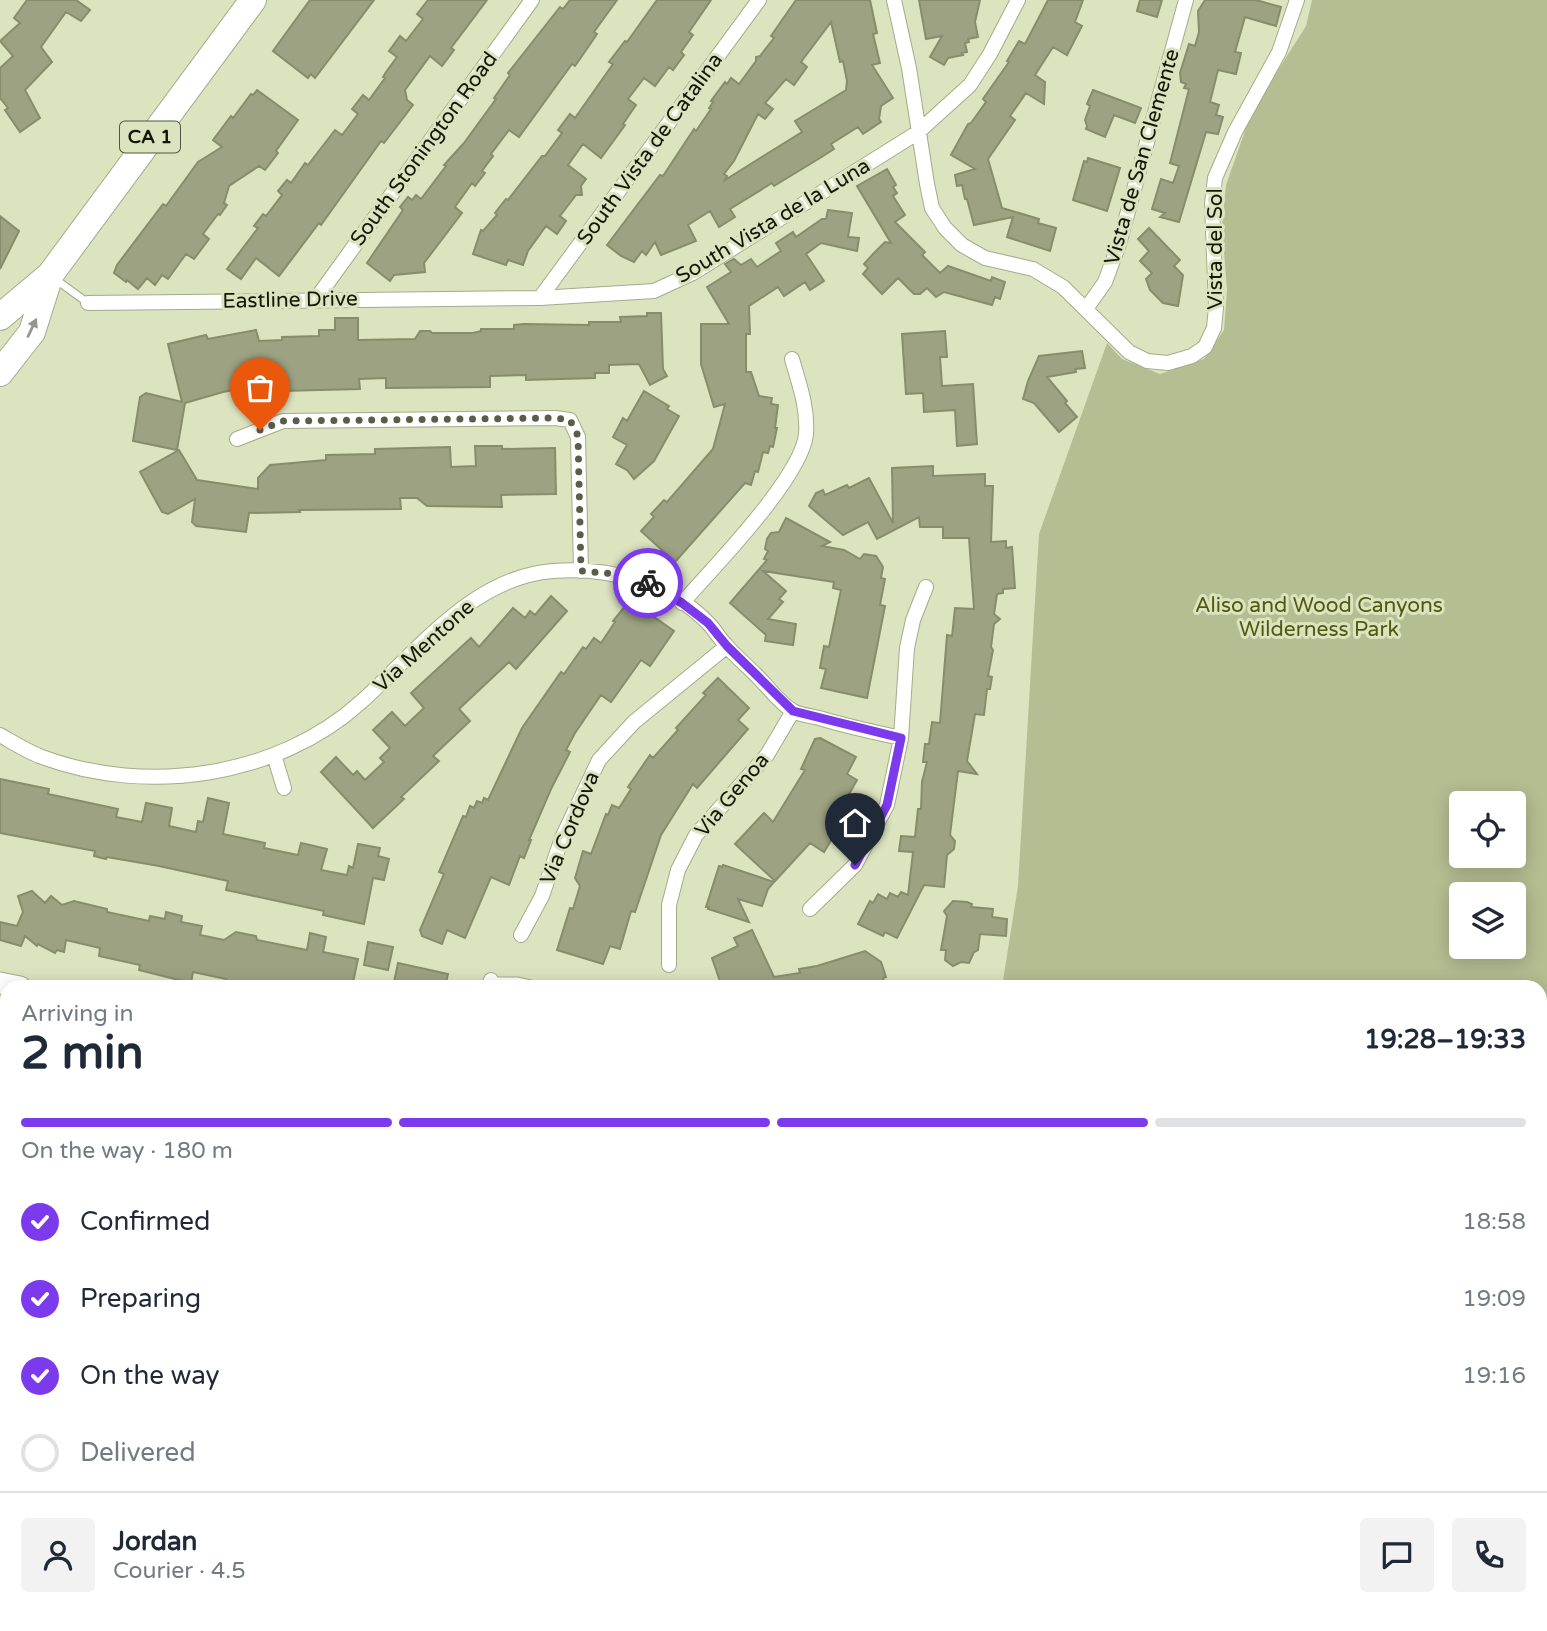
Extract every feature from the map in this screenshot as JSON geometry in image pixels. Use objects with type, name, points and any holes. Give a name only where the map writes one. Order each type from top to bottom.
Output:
[{"type":"highway","name":"CA 1","points":[[50,275],[253,0]]},
{"type":"highway","points":[[0,317],[50,275]]},
{"type":"highway","points":[[0,373],[32,332],[50,275]]},
{"type":"street","name":"South Stonington Road","points":[[316,299],[532,0]]},
{"type":"street","name":"South Vista de Catalina","points":[[540,298],[759,0]]},
{"type":"street","name":"Vista del Sol","points":[[894,0],[909,68],[917,133],[932,208],[945,228],[962,245],[985,258],[1033,268],[1063,287],[1129,352],[1147,361],[1168,363],[1192,356],[1205,347],[1214,328],[1216,307],[1212,230],[1215,178],[1235,132],[1279,52],[1293,19],[1297,0]]},
{"type":"street","name":"South Vista de la Luna","points":[[540,298],[654,291],[693,273],[917,133],[970,85],[990,54],[1018,0]]},
{"type":"street","name":"Vista de San Clemente","points":[[1086,309],[1105,282],[1119,244],[1186,0]]},
{"type":"street","name":"Eastline Drive","points":[[88,303],[540,298]]},
{"type":"street","points":[[682,603],[773,498],[793,467],[806,437],[806,405],[792,359]]},
{"type":"street","points":[[237,439],[283,421],[570,420],[578,436],[581,571]]},
{"type":"street","name":"Via Mentone","points":[[0,735],[41,757],[104,772],[137,775],[233,769],[308,740],[340,720],[473,600],[501,584],[527,575],[553,571],[618,574],[651,584],[708,623],[727,646],[793,711]]},
{"type":"street","points":[[810,909],[855,865],[887,805],[901,738],[907,648],[913,620],[926,587]]},
{"type":"street","name":"Via Cordova","points":[[521,935],[542,896],[562,838],[599,760],[634,722],[727,646]]},
{"type":"street","points":[[793,711],[901,738]]},
{"type":"street","name":"Via Genoa","points":[[669,965],[669,905],[678,870],[696,835],[767,755],[793,711]]},
{"type":"street","points":[[274,755],[284,788]]},
{"type":"lane","name":"Eastline Drive","points":[[50,275],[88,303]]},
{"type":"green space","name":"Aliso and Wood Canyons Wilderness Park","points":[[1312,0],[1547,0],[1547,980],[1003,980],[1018,886],[1039,534],[1107,343],[1122,359],[1160,374],[1204,359],[1224,330],[1227,290],[1222,226],[1226,185],[1252,111],[1306,26]]},
{"type":"building","points":[[27,0],[76,0],[90,10],[81,21],[66,12],[41,47],[52,62],[25,90],[40,118],[20,132],[0,98],[0,68],[13,56],[0,41],[20,23],[14,18]]},
{"type":"building","points":[[310,0],[374,0],[315,78],[311,74],[308,78],[273,51]]},
{"type":"building","points":[[428,0],[487,0],[451,48],[454,50],[442,66],[430,56],[405,90],[407,100],[413,105],[384,143],[381,141],[321,225],[319,223],[279,276],[256,258],[241,279],[227,269],[258,228],[254,226],[263,214],[266,216],[282,195],[278,191],[287,180],[291,183],[335,130],[342,135],[358,114],[352,109],[363,95],[369,100],[397,57],[389,51],[400,36],[406,41],[423,19],[417,14]]},
{"type":"building","points":[[570,0],[617,0],[594,32],[597,34],[575,66],[572,64],[519,137],[509,130],[491,154],[493,156],[482,171],[485,173],[475,186],[472,183],[455,207],[462,213],[424,263],[425,272],[394,275],[390,281],[367,263],[403,210],[400,207],[408,197],[412,200],[416,195],[421,199],[496,99],[494,98],[510,75],[508,73],[560,7],[563,9]]},
{"type":"building","points":[[657,0],[711,0],[689,32],[693,35],[681,52],[684,55],[673,70],[669,67],[655,86],[644,78],[628,99],[636,105],[601,158],[583,144],[568,165],[586,179],[581,186],[582,195],[576,195],[560,216],[566,221],[557,234],[546,226],[528,251],[523,265],[508,260],[506,265],[473,254],[481,230],[497,215],[495,213],[506,199],[508,200],[542,156],[545,156],[562,133],[558,130],[570,114],[575,118],[613,64],[609,62]]},
{"type":"building","points":[[796,0],[870,0],[877,33],[873,34],[880,63],[872,65],[893,98],[881,106],[881,122],[863,134],[858,127],[831,144],[834,149],[820,158],[730,209],[735,217],[719,227],[710,211],[688,225],[696,241],[661,255],[655,242],[646,255],[642,251],[634,262],[621,256],[607,245],[660,175],[663,176],[694,129],[696,131],[711,109],[711,101],[725,82],[727,84],[731,78],[739,84],[756,61],[756,57],[760,56],[774,38],[771,36]],"holes":[[[831,22],[840,62],[843,61],[846,90],[795,121],[802,132],[725,180],[727,176],[724,174],[734,161],[758,114],[765,119],[773,109],[765,103],[786,79],[794,85],[807,67],[801,62]]]},
{"type":"building","points":[[919,0],[980,0],[975,22],[978,37],[968,39],[969,42],[965,43],[967,52],[948,58],[944,65],[930,57],[942,36],[926,39]]},
{"type":"building","points":[[1048,0],[1083,0],[1075,22],[1082,26],[1067,55],[1053,47],[1035,75],[1045,82],[1044,104],[1026,93],[1010,116],[1015,120],[988,159],[1002,208],[1039,219],[1038,223],[1056,228],[1050,251],[1007,237],[1013,217],[974,225],[962,185],[957,186],[955,175],[975,169],[951,155],[968,124],[986,102],[983,99],[1009,62],[1007,61],[1019,41],[1025,44]]},
{"type":"building","points":[[1140,0],[1162,0],[1157,17],[1137,11]]},
{"type":"building","points":[[1205,0],[1256,0],[1281,7],[1276,26],[1245,17],[1235,52],[1241,53],[1236,74],[1218,70],[1210,102],[1219,105],[1216,115],[1223,117],[1218,134],[1206,132],[1179,222],[1160,217],[1165,213],[1152,209],[1161,179],[1173,183],[1179,166],[1170,163],[1189,89],[1184,88],[1186,84],[1181,82],[1180,73],[1189,44],[1195,46],[1199,32],[1198,11]]},
{"type":"building","points":[[257,90],[298,120],[276,151],[278,153],[265,170],[259,166],[229,186],[224,203],[227,205],[203,234],[209,239],[194,259],[186,254],[168,279],[162,275],[155,285],[147,278],[138,289],[127,280],[126,282],[114,273],[117,265],[198,162],[222,147],[213,140],[231,116],[233,118]]},
{"type":"building","points":[[1093,90],[1141,108],[1135,123],[1114,115],[1105,137],[1086,129],[1085,120],[1090,106],[1087,104]]},
{"type":"building","points":[[1088,158],[1120,168],[1107,211],[1073,200],[1084,161],[1087,162]]},
{"type":"building","points":[[887,169],[896,185],[893,187],[897,193],[893,196],[905,215],[895,222],[925,252],[922,255],[940,273],[948,266],[991,281],[992,277],[1005,282],[1000,299],[995,297],[992,305],[944,292],[936,297],[927,288],[920,294],[914,294],[898,278],[882,294],[863,274],[868,268],[864,264],[873,254],[885,242],[891,243],[857,186]]},
{"type":"building","points":[[828,210],[852,213],[848,237],[859,238],[857,251],[821,243],[806,254],[824,281],[810,290],[805,282],[784,296],[778,287],[749,306],[750,334],[746,334],[746,372],[751,372],[759,396],[772,398],[771,404],[778,405],[773,447],[770,446],[768,453],[763,452],[758,472],[755,471],[751,485],[745,483],[675,562],[641,531],[654,517],[651,514],[664,500],[667,502],[713,449],[725,404],[714,407],[701,364],[701,324],[729,324],[707,287],[731,272],[725,264],[734,259],[741,265],[751,259],[757,267],[781,251],[776,243],[793,232],[796,237],[826,219]]},
{"type":"building","points":[[0,216],[19,231],[0,269]]},
{"type":"building","points":[[1149,228],[1180,260],[1174,266],[1183,275],[1178,306],[1163,303],[1150,290],[1146,279],[1152,273],[1140,261],[1149,251],[1138,239]]},
{"type":"building","points":[[647,313],[661,313],[663,369],[667,376],[650,385],[639,364],[609,365],[609,373],[595,373],[595,378],[526,380],[526,375],[490,376],[490,387],[386,388],[386,378],[359,379],[360,389],[282,391],[282,385],[269,386],[269,383],[185,403],[177,450],[133,441],[140,397],[146,393],[182,402],[168,344],[206,335],[208,339],[256,330],[259,341],[319,336],[319,330],[335,330],[335,318],[358,318],[358,340],[415,339],[420,331],[473,333],[481,329],[514,329],[514,325],[524,324],[589,325],[589,322],[621,322],[620,317],[647,316]]},
{"type":"building","points":[[945,331],[947,357],[940,357],[942,386],[973,384],[977,444],[957,446],[955,410],[924,412],[923,393],[906,394],[902,334]]},
{"type":"building","points":[[1082,351],[1085,368],[1047,377],[1077,417],[1059,432],[1034,403],[1023,399],[1028,381],[1039,356]]},
{"type":"building","points":[[644,391],[669,406],[667,409],[679,416],[654,461],[634,479],[627,470],[616,464],[627,445],[613,437],[623,418],[627,421]]},
{"type":"building","points":[[475,446],[502,446],[502,449],[555,448],[556,494],[501,495],[502,507],[427,506],[417,498],[400,498],[401,509],[249,513],[246,532],[196,526],[192,522],[195,499],[168,514],[162,512],[140,472],[179,450],[197,480],[258,489],[258,478],[270,465],[326,460],[326,455],[375,454],[375,449],[450,447],[451,467],[476,466]]},
{"type":"building","points":[[933,466],[933,476],[985,474],[985,486],[993,486],[991,542],[1006,541],[1006,548],[1012,547],[1015,588],[1003,589],[1003,593],[997,594],[994,614],[1000,619],[994,624],[988,676],[992,677],[990,689],[987,689],[984,715],[975,714],[967,761],[977,774],[958,771],[950,835],[955,841],[954,849],[947,855],[944,887],[924,885],[897,938],[885,932],[883,936],[858,924],[870,901],[873,903],[878,894],[887,899],[890,893],[898,897],[901,892],[908,895],[913,852],[899,851],[901,836],[915,837],[927,762],[923,762],[925,744],[929,744],[932,722],[940,723],[947,635],[952,636],[955,608],[974,609],[969,538],[943,538],[943,527],[920,527],[919,517],[877,539],[868,522],[843,535],[809,506],[816,493],[823,490],[825,495],[847,485],[849,488],[869,478],[893,523],[892,468]]},
{"type":"building","points":[[786,518],[830,542],[822,546],[844,550],[860,559],[864,554],[876,556],[883,567],[881,578],[885,579],[880,605],[885,606],[867,698],[821,688],[826,669],[820,668],[824,646],[829,647],[841,590],[833,588],[834,582],[763,571],[786,591],[779,599],[783,602],[768,619],[796,624],[793,645],[765,641],[766,635],[730,603],[767,560],[764,559],[768,551],[765,549],[767,539],[771,533],[779,532]]},
{"type":"building","points":[[551,596],[567,611],[516,669],[509,662],[459,709],[470,721],[433,756],[439,761],[373,828],[321,772],[336,757],[353,775],[357,771],[365,780],[384,762],[380,758],[390,748],[373,730],[392,712],[405,726],[424,708],[411,693],[471,638],[479,647],[513,608],[525,618],[530,611],[535,615]]},
{"type":"building","points":[[630,600],[674,631],[650,666],[641,660],[611,702],[601,695],[575,733],[566,750],[570,752],[551,789],[524,858],[520,856],[509,885],[491,877],[465,938],[447,930],[442,944],[422,936],[420,930],[444,874],[439,872],[463,816],[466,817],[470,806],[474,808],[477,801],[482,803],[484,798],[488,800],[522,728],[561,672],[564,674],[583,647],[586,649],[594,638],[601,643],[615,622],[613,621]]},
{"type":"building","points":[[718,678],[749,708],[738,720],[748,729],[697,788],[693,784],[661,835],[635,912],[631,911],[620,949],[610,946],[603,964],[557,950],[580,886],[575,878],[583,851],[591,854],[612,805],[619,808],[631,789],[628,787],[650,755],[653,758],[678,730],[676,728]]},
{"type":"building","points":[[820,738],[856,757],[847,774],[857,780],[844,803],[840,801],[827,821],[838,829],[824,852],[810,843],[775,881],[735,844],[764,813],[773,822],[805,770],[801,769],[815,739]]},
{"type":"building","points":[[0,779],[49,789],[48,794],[118,809],[116,817],[142,822],[146,803],[172,808],[169,826],[196,832],[198,821],[203,822],[208,798],[229,803],[223,834],[265,843],[264,848],[298,855],[301,843],[327,849],[321,870],[347,875],[349,866],[353,868],[358,844],[380,848],[378,856],[389,859],[384,880],[373,878],[364,924],[323,915],[324,911],[226,890],[228,881],[159,866],[107,857],[106,859],[94,856],[95,851],[0,833]]},
{"type":"building","points":[[719,866],[774,882],[768,889],[762,906],[738,899],[749,922],[706,907]]},
{"type":"building","points":[[32,891],[45,903],[51,896],[62,905],[74,901],[107,909],[107,912],[149,921],[150,916],[165,919],[166,912],[182,916],[181,922],[202,926],[200,935],[224,940],[236,932],[256,936],[257,940],[307,950],[310,933],[326,937],[323,952],[358,959],[354,980],[226,980],[193,972],[192,980],[179,980],[139,970],[140,965],[99,956],[100,948],[66,940],[64,952],[57,950],[55,953],[38,944],[37,946],[25,936],[21,946],[0,940],[0,922],[17,926],[23,912],[18,896]]},
{"type":"building","points":[[953,901],[967,902],[972,904],[971,907],[993,909],[992,917],[1007,919],[1006,936],[980,934],[978,950],[974,952],[969,963],[961,962],[953,966],[945,960],[946,950],[941,950],[947,916],[944,911]]},
{"type":"building","points":[[752,930],[774,977],[800,973],[799,969],[865,951],[881,962],[886,977],[884,980],[720,980],[712,958],[738,946],[734,938]]},
{"type":"building","points":[[368,942],[393,947],[388,970],[364,965]]},
{"type":"building","points":[[398,963],[448,974],[447,980],[394,980]]},
{"type":"way so far","points":[[260,430],[283,421],[570,420],[578,436],[581,571],[618,574],[648,583]]},
{"type":"route","points":[[648,583],[682,603],[708,623],[727,646],[793,711],[901,738],[887,805],[855,865]]}]
